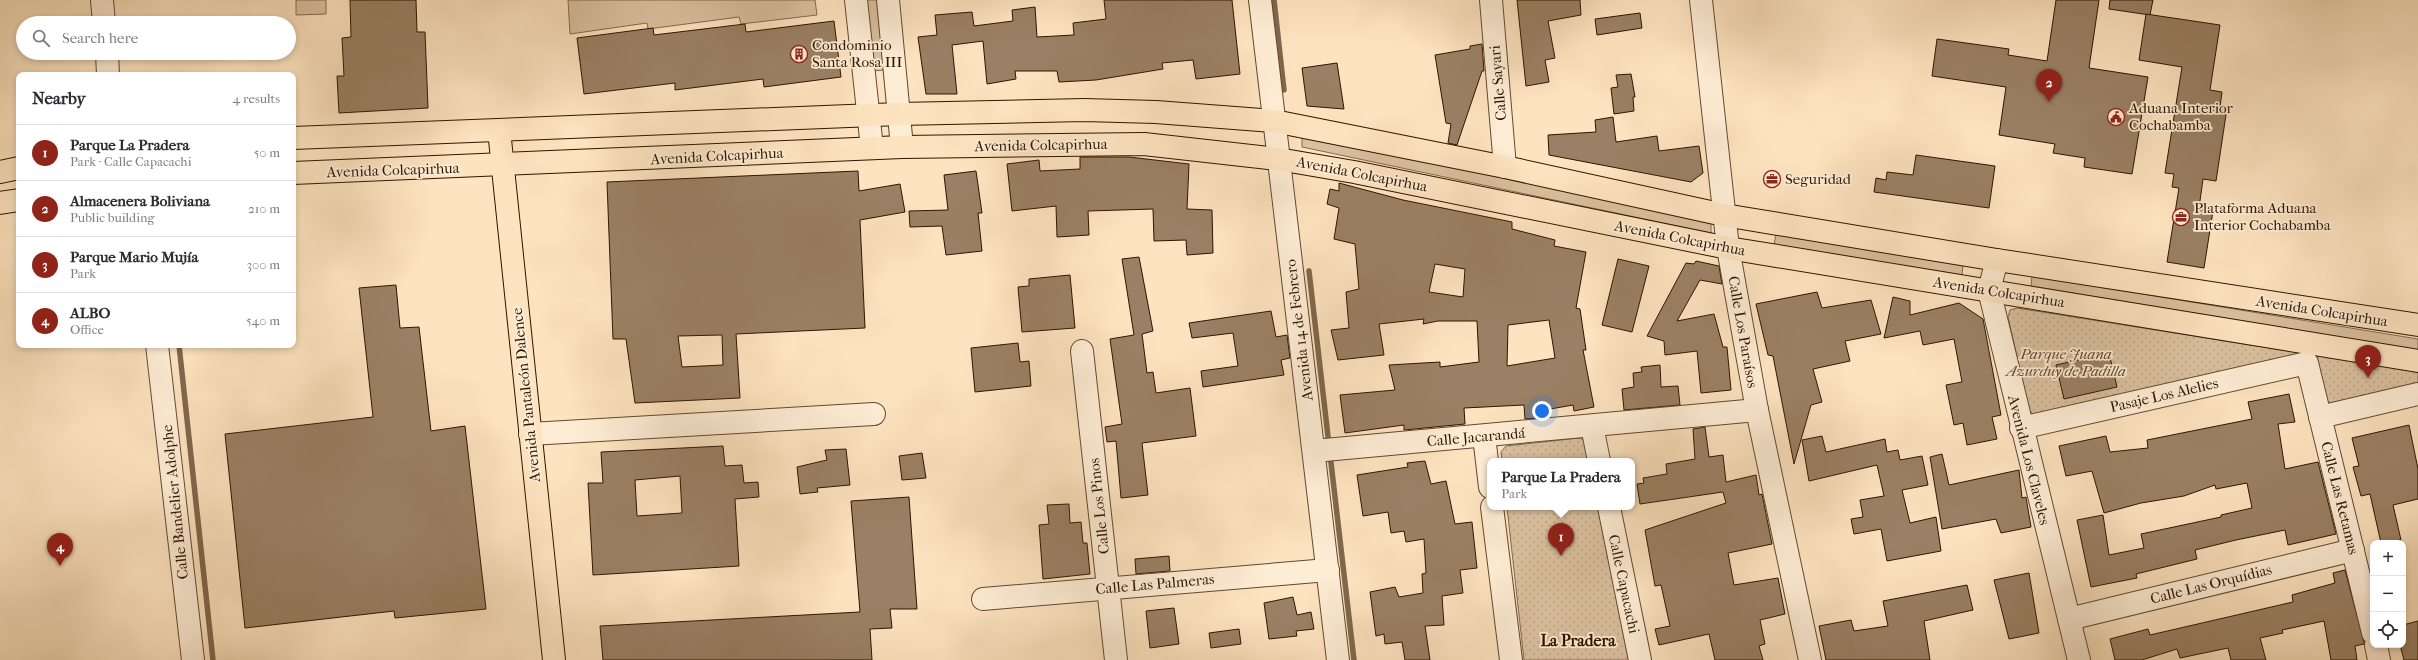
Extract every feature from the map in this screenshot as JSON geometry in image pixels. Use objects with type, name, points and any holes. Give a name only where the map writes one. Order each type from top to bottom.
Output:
[{"type":"main road","name":"Avenida Colcapirhua","points":[[869,116],[1084,110],[1156,112],[1274,121],[1505,167],[1724,215],[1997,260],[2418,325]]},
{"type":"main road","points":[[296,138],[869,116]]},
{"type":"main road","name":"Avenida Pantaleón Dalence","points":[[499,130],[554,660]]},
{"type":"main road","name":"Avenida Colcapirhua","points":[[296,173],[502,166],[872,148],[1144,144],[1278,159],[1354,172],[1728,248],[2418,361]]},
{"type":"main road","points":[[0,172],[16,169]]},
{"type":"main road","points":[[0,203],[16,200]]},
{"type":"street","points":[[102,0],[103,16]]},
{"type":"street","points":[[856,0],[872,148]]},
{"type":"street","points":[[888,0],[902,147]]},
{"type":"street","name":"Avenida 14 de Febrero","points":[[1260,0],[1338,660]]},
{"type":"street","name":"Calle Sayari","points":[[1491,0],[1505,167]]},
{"type":"street","name":"Calle Los Paraísos","points":[[1701,0],[1728,248],[1757,410],[1810,660]]},
{"type":"street","points":[[107,60],[108,72]]},
{"type":"street","name":"Avenida Los Claveles","points":[[1997,260],[1989,290],[2020,428],[2079,660]]},
{"type":"street","name":"Calle Bandelier Adolphe","points":[[157,348],[193,660]]},
{"type":"street","name":"Calle Los Pinos","points":[[1082,351],[1116,660]]},
{"type":"street","name":"Pasaje Los Alelies","points":[[2020,428],[2307,362]]},
{"type":"street","name":"Calle Las Retamas","points":[[2307,362],[2370,621]]},
{"type":"street","points":[[2320,417],[2418,394]]},
{"type":"street","name":"Calle Jacarandá","points":[[1314,451],[1757,410]]},
{"type":"street","points":[[530,434],[874,414]]},
{"type":"street","points":[[1592,426],[1598,458]]},
{"type":"street","points":[[1484,436],[1487,462]]},
{"type":"street","points":[[1492,510],[1511,660]]},
{"type":"street","name":"Calle Capacachi","points":[[1610,510],[1640,660]]},
{"type":"street","name":"Calle Las Orquídias","points":[[2068,619],[2353,550]]},
{"type":"street","name":"Calle Las Palmeras","points":[[983,599],[1328,570]]},
{"type":"street","points":[[2377,648],[2379,660]]},
{"type":"green space","points":[[296,0],[326,0],[326,14],[296,15]]},
{"type":"green space","points":[[568,0],[815,0],[817,15],[741,24],[739,17],[648,29],[647,23],[570,34]]},
{"type":"green space","points":[[863,0],[877,0],[885,70],[872,71]]},
{"type":"green space","points":[[1302,135],[1711,222],[1711,233],[1302,147]]},
{"type":"green space","points":[[1776,234],[1963,265],[1962,275],[1774,245]]},
{"type":"green space","points":[[2032,276],[2418,339],[2418,350],[2031,286]]},
{"type":"green space","name":"Parque Juana Azurduy de Padilla","points":[[2017,308],[2313,355],[2033,415],[2029,409],[2008,317],[2010,310]]},
{"type":"green space","points":[[2313,355],[2418,368],[2418,388],[2327,408]]},
{"type":"green space","points":[[1579,438],[1584,440],[1589,458],[1502,458],[1501,452],[1506,446]]},
{"type":"green space","points":[[1507,510],[1600,510],[1630,660],[1524,660]]},
{"type":"building","points":[[350,0],[416,0],[417,32],[425,32],[428,108],[339,113],[337,76],[344,76],[342,38],[351,37]]},
{"type":"building","points":[[1104,0],[1232,0],[1240,74],[1196,79],[1193,60],[1162,63],[1163,69],[1096,80],[1059,82],[1057,71],[1015,71],[1016,79],[987,84],[983,41],[952,45],[957,94],[926,94],[918,37],[937,35],[935,15],[972,12],[974,26],[1013,21],[1012,10],[1035,7],[1037,37],[1074,35],[1073,23],[1106,19]]},
{"type":"building","points":[[1517,0],[1580,0],[1581,15],[1548,21],[1555,58],[1545,60],[1549,82],[1526,86]]},
{"type":"building","points":[[2056,0],[2099,0],[2089,68],[2148,77],[2132,174],[2084,167],[2085,158],[2053,153],[2055,144],[1999,135],[2006,87],[1932,76],[1937,39],[2009,49],[2008,55],[2047,61]]},
{"type":"building","points":[[2110,0],[2153,0],[2150,15],[2109,9]]},
{"type":"building","points":[[1640,13],[1642,28],[1597,35],[1595,19]]},
{"type":"building","points":[[2146,14],[2220,25],[2210,90],[2222,92],[2220,107],[2227,108],[2216,181],[2203,179],[2199,208],[2213,211],[2204,268],[2167,262],[2179,188],[2172,187],[2174,174],[2165,173],[2182,67],[2139,60]]},
{"type":"building","points":[[834,21],[841,77],[764,87],[763,79],[675,90],[675,83],[584,94],[577,38],[653,28],[654,35],[745,24],[746,32]]},
{"type":"building","points":[[1482,44],[1484,71],[1482,71],[1457,145],[1448,143],[1451,124],[1446,123],[1435,55],[1470,49],[1470,46]]},
{"type":"building","points":[[1337,63],[1344,109],[1307,106],[1302,68]]},
{"type":"building","points":[[1631,74],[1635,97],[1633,97],[1634,111],[1614,114],[1611,88],[1618,87],[1616,75]]},
{"type":"building","points":[[1613,117],[1616,142],[1657,136],[1659,151],[1699,146],[1703,173],[1691,182],[1549,155],[1548,135],[1596,132],[1595,120]]},
{"type":"building","points":[[1916,155],[1995,166],[1989,208],[1874,192],[1876,178],[1886,180],[1887,172],[1913,175]]},
{"type":"building","points":[[1080,157],[1129,157],[1189,164],[1187,209],[1212,210],[1213,253],[1187,255],[1186,240],[1154,241],[1153,209],[1088,211],[1089,235],[1057,237],[1056,206],[1012,211],[1007,164],[1039,160],[1040,171],[1080,169]]},
{"type":"building","points":[[858,171],[859,191],[900,184],[905,212],[860,220],[865,328],[736,334],[740,398],[635,403],[626,339],[613,339],[607,182]],"holes":[[[722,335],[723,365],[682,367],[678,336]]]},
{"type":"building","points":[[976,171],[982,213],[978,213],[982,251],[946,255],[942,226],[910,227],[909,211],[948,210],[944,175]]},
{"type":"building","points":[[1339,183],[1403,200],[1512,222],[1512,229],[1555,240],[1554,246],[1586,252],[1576,308],[1580,309],[1586,350],[1583,350],[1594,407],[1574,411],[1573,405],[1539,411],[1540,418],[1525,419],[1524,405],[1464,408],[1465,424],[1404,430],[1404,425],[1345,433],[1340,395],[1395,390],[1389,365],[1440,362],[1440,367],[1479,362],[1477,321],[1438,321],[1423,324],[1424,319],[1379,324],[1384,355],[1338,360],[1331,330],[1349,328],[1346,292],[1359,289],[1355,244],[1334,239],[1339,208],[1327,204],[1330,189],[1339,191]],"holes":[[[1435,264],[1465,269],[1463,297],[1429,292]],[[1549,320],[1555,358],[1507,366],[1508,325]]]},
{"type":"building","points":[[1139,257],[1153,331],[1142,334],[1147,373],[1153,372],[1156,393],[1190,388],[1196,436],[1142,443],[1148,495],[1121,498],[1116,441],[1107,442],[1105,427],[1122,424],[1110,339],[1134,335],[1122,259]]},
{"type":"building","points":[[1618,259],[1649,266],[1632,332],[1602,325]]},
{"type":"building","points":[[1696,261],[1719,266],[1722,284],[1700,280],[1677,321],[1714,314],[1723,347],[1727,347],[1731,390],[1701,393],[1697,351],[1665,355],[1664,341],[1647,336],[1686,263],[1694,264]]},
{"type":"building","points":[[1070,275],[1075,328],[1022,332],[1018,287],[1029,286],[1029,279]]},
{"type":"building","points":[[396,285],[400,328],[419,327],[431,431],[465,426],[486,609],[395,618],[394,611],[245,628],[225,434],[373,417],[359,288]]},
{"type":"building","points":[[1817,292],[1822,308],[1871,300],[1881,334],[1845,341],[1850,361],[1813,369],[1822,402],[1811,405],[1794,464],[1773,356],[1768,355],[1756,304]]},
{"type":"building","points":[[1893,297],[1910,301],[1910,315],[1959,303],[1983,319],[2001,415],[1992,417],[1997,439],[1967,445],[1963,423],[1954,425],[1946,385],[1962,382],[1954,339],[1923,345],[1920,331],[1884,338]]},
{"type":"building","points":[[1271,311],[1276,337],[1287,335],[1290,358],[1281,360],[1284,375],[1203,387],[1201,371],[1238,366],[1233,333],[1192,338],[1189,323]]},
{"type":"building","points":[[1018,343],[1020,362],[1029,361],[1031,386],[975,392],[971,348]]},
{"type":"building","points":[[2109,353],[2117,387],[2064,399],[2056,365]]},
{"type":"building","points":[[1660,365],[1661,387],[1678,386],[1680,405],[1624,410],[1622,389],[1634,387],[1633,373],[1642,372],[1641,367]]},
{"type":"building","points":[[2289,394],[2295,422],[2278,424],[2285,469],[2318,462],[2336,534],[2288,545],[2285,530],[2236,540],[2195,550],[2197,559],[2136,574],[2137,578],[2091,587],[2077,520],[2103,515],[2109,555],[2144,548],[2141,534],[2221,517],[2221,515],[2252,508],[2247,483],[2216,489],[2215,485],[2184,496],[2141,503],[2104,513],[2092,471],[2066,476],[2059,446],[2106,436],[2110,452],[2148,448],[2147,440],[2252,419],[2248,402]]},
{"type":"building","points":[[2409,425],[2418,469],[2418,499],[2393,505],[2401,540],[2380,540],[2370,494],[2361,496],[2353,467],[2359,466],[2352,438]]},
{"type":"building","points":[[1705,427],[1709,457],[1723,455],[1726,482],[1756,475],[1759,495],[1762,494],[1772,544],[1728,553],[1734,585],[1778,578],[1785,614],[1760,620],[1765,644],[1759,646],[1763,660],[1715,660],[1709,634],[1659,645],[1655,629],[1670,626],[1661,585],[1655,586],[1645,530],[1726,503],[1723,492],[1640,504],[1637,484],[1644,483],[1643,478],[1667,474],[1666,464],[1695,459],[1693,429]]},
{"type":"building","points":[[1822,436],[1826,452],[1885,439],[1887,452],[1898,450],[1900,460],[1922,456],[1928,485],[1902,490],[1910,523],[1936,517],[1941,551],[1887,561],[1881,529],[1854,534],[1851,519],[1863,517],[1860,500],[1884,496],[1877,465],[1809,481],[1802,440]]},
{"type":"building","points":[[723,446],[725,466],[742,465],[744,483],[758,482],[759,497],[735,499],[739,566],[593,575],[588,483],[603,483],[601,452]],"holes":[[[680,476],[682,513],[637,516],[635,480]]]},
{"type":"building","points":[[846,449],[850,485],[817,488],[818,492],[800,494],[797,467],[827,460],[825,450]]},
{"type":"building","points":[[922,453],[926,478],[902,480],[899,456]]},
{"type":"building","points":[[1942,454],[1949,485],[2019,470],[2022,498],[2026,497],[2031,527],[2001,533],[1996,519],[1942,529],[1930,457]]},
{"type":"building","points":[[1425,461],[1431,484],[1446,481],[1455,524],[1472,522],[1477,568],[1460,570],[1463,593],[1442,596],[1444,625],[1425,626],[1430,660],[1405,660],[1402,642],[1385,644],[1384,634],[1376,636],[1370,592],[1395,587],[1399,597],[1423,593],[1422,574],[1426,573],[1424,539],[1406,542],[1404,531],[1391,533],[1388,512],[1363,516],[1357,475],[1408,467],[1407,463]]},
{"type":"building","points":[[909,497],[917,609],[890,609],[892,628],[870,629],[872,660],[603,660],[600,626],[860,612],[851,501]]},
{"type":"building","points":[[1069,504],[1070,523],[1081,522],[1083,543],[1087,543],[1090,574],[1043,579],[1039,525],[1049,524],[1047,505]]},
{"type":"building","points":[[1169,556],[1170,571],[1136,574],[1135,559]]},
{"type":"building","points":[[2345,570],[2364,642],[2364,644],[2355,646],[2357,660],[2331,660],[2324,621],[2282,630],[2283,633],[2260,638],[2266,660],[2231,660],[2228,648],[2180,658],[2177,649],[2142,660],[2115,660],[2110,639],[2148,629],[2150,635],[2293,602],[2292,595],[2335,583],[2333,573]]},
{"type":"building","points":[[2029,573],[2039,633],[2009,639],[1994,580]]},
{"type":"building","points":[[1967,585],[1973,610],[1924,621],[1930,660],[1826,660],[1819,626],[1851,620],[1854,631],[1888,626],[1883,601]]},
{"type":"building","points":[[1293,597],[1297,615],[1311,612],[1314,629],[1296,631],[1297,636],[1269,639],[1264,603]]},
{"type":"building","points":[[1174,608],[1179,644],[1150,648],[1146,611]]},
{"type":"building","points":[[2418,621],[2418,660],[2404,660],[2401,648],[2406,648],[2406,624]]},
{"type":"building","points":[[1239,629],[1241,644],[1211,648],[1209,633]]},
{"type":"waterway","points":[[1274,0],[1284,90]]},
{"type":"waterway","points":[[1309,271],[1329,445]]},
{"type":"waterway","points":[[179,348],[213,660]]},
{"type":"waterway","points":[[1330,454],[1354,660]]},
{"type":"place","name":"Condominio Santa Rosa III","points":[[799,54]]},
{"type":"place","name":"Almacenera Boliviana","points":[[2049,102]]},
{"type":"place","name":"Aduana Interior Cochabamba","points":[[2116,117]]},
{"type":"place","name":"Seguridad","points":[[1772,179]]},
{"type":"place","name":"Plataforma Aduana Interior Cochabamba","points":[[2181,217]]},
{"type":"place","name":"Parque Mario Mujía","points":[[2368,378]]},
{"type":"place","name":"Parque La Pradera","points":[[1561,556]]},
{"type":"place","name":"ALBO","points":[[60,566]]},
{"type":"district","name":"La Pradera","points":[[1578,640]]}]
